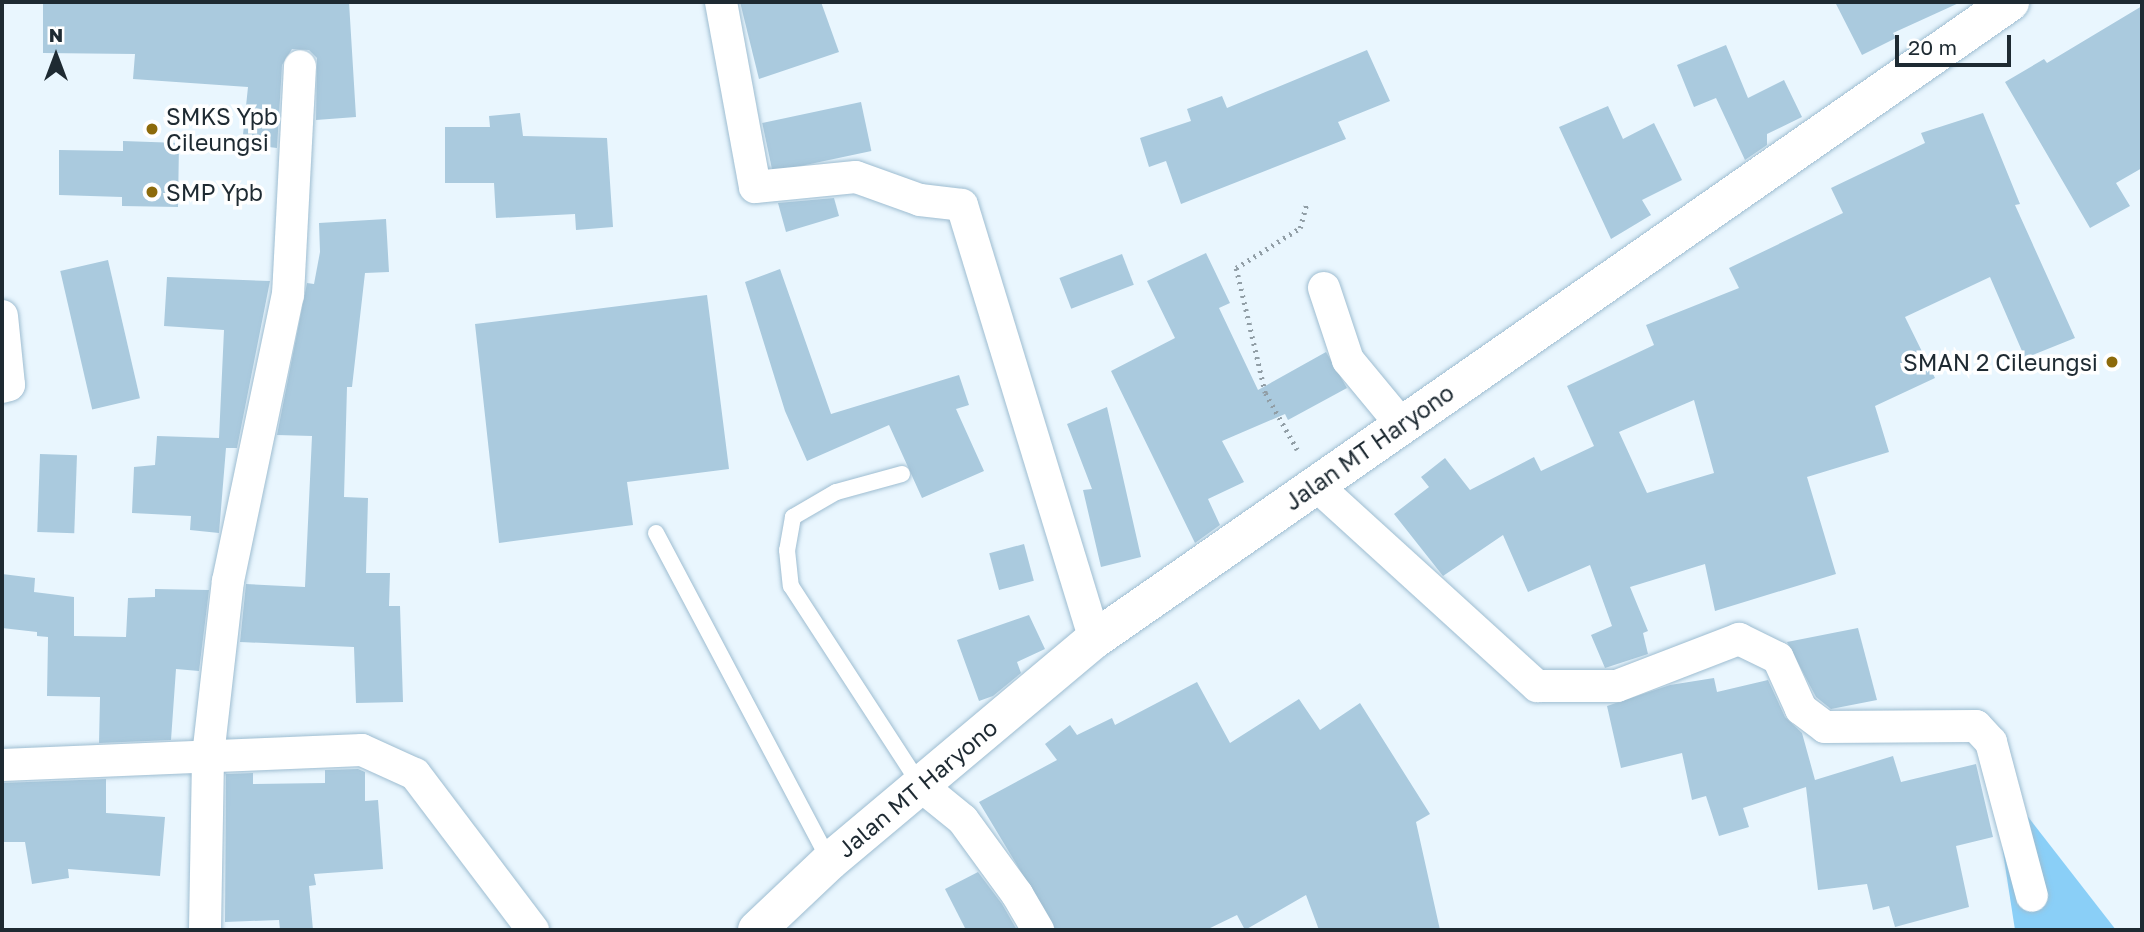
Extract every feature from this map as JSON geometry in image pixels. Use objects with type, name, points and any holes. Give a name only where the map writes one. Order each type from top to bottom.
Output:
[{"type":"main road","name":"Jalan MT Haryono","points":[[757,930],[830,861],[1095,639],[2010,2]]},
{"type":"street","points":[[721,2],[755,187],[856,177],[920,200],[962,205],[1095,639]]},
{"type":"street","points":[[205,930],[208,756],[228,581],[288,295],[300,66]]},
{"type":"street","points":[[1324,288],[1348,360],[1401,424]]},
{"type":"street","points":[[2,316],[9,385],[2,387]]},
{"type":"street","points":[[1316,485],[1537,686],[1617,686],[1740,639],[1778,658],[1801,709],[1825,727],[1976,726],[1991,742],[2032,896]]},
{"type":"street","points":[[2,765],[362,750],[415,774],[533,930]]},
{"type":"street","points":[[920,785],[963,821],[1017,894],[1038,930]]},
{"type":"lane","points":[[902,474],[836,492],[793,517],[787,550],[792,586],[920,785]]},
{"type":"lane","points":[[656,533],[830,861]]},
{"type":"path","points":[[1307,202],[1300,228],[1236,268],[1265,393],[1316,485]]},
{"type":"shaded area","points":[[1990,768],[2116,930],[2015,930]]},
{"type":"building","points":[[43,2],[349,2],[356,117],[316,120],[317,58],[309,50],[292,49],[282,65],[277,148],[242,144],[248,87],[133,79],[135,54],[43,53]]},
{"type":"building","points":[[740,2],[821,2],[839,52],[759,79]]},
{"type":"building","points":[[1835,2],[1961,2],[1893,33],[1896,38],[1862,55]]},
{"type":"building","points":[[2142,6],[2142,168],[2116,183],[2130,206],[2090,228],[2005,82],[2044,59],[2047,63]]},
{"type":"building","points":[[1726,45],[1748,98],[1784,80],[1802,117],[1767,134],[1767,145],[1745,160],[1716,98],[1694,107],[1677,65]]},
{"type":"building","points":[[1367,50],[1390,101],[1338,122],[1346,139],[1181,204],[1166,161],[1149,167],[1140,138],[1191,121],[1187,109],[1222,96],[1227,108]]},
{"type":"building","points":[[861,102],[871,151],[773,172],[762,123]]},
{"type":"building","points":[[1608,106],[1623,139],[1654,123],[1682,180],[1642,200],[1651,215],[1611,239],[1559,127]]},
{"type":"building","points":[[520,113],[523,136],[607,138],[613,227],[576,230],[575,214],[496,218],[494,183],[445,183],[445,127],[490,127],[489,116]]},
{"type":"building","points":[[1983,113],[2020,204],[2015,205],[2075,338],[2025,358],[1990,277],[1905,317],[1935,378],[1875,406],[1889,452],[1807,477],[1836,574],[1715,611],[1705,564],[1630,587],[1648,631],[1643,633],[1648,654],[1605,668],[1591,635],[1612,626],[1590,565],[1528,592],[1503,535],[1443,576],[1394,514],[1429,487],[1421,477],[1445,458],[1470,490],[1534,457],[1541,471],[1594,446],[1567,386],[1654,345],[1646,325],[1739,288],[1729,268],[1843,213],[1831,188],[1925,143],[1921,133]],"holes":[[[1694,400],[1714,473],[1647,493],[1619,432]]]},
{"type":"building","points":[[123,141],[179,143],[178,207],[122,206],[122,197],[59,195],[59,150],[123,151]]},
{"type":"building","points":[[834,198],[839,216],[786,232],[778,203]]},
{"type":"building","points":[[386,219],[389,272],[365,273],[352,387],[347,387],[344,497],[368,498],[366,573],[390,573],[389,606],[400,606],[403,702],[356,703],[354,647],[240,642],[246,584],[305,587],[312,436],[277,435],[307,283],[314,284],[320,252],[319,223]]},
{"type":"building","points":[[1206,253],[1230,303],[1219,308],[1258,390],[1326,352],[1347,388],[1288,420],[1285,414],[1222,441],[1244,482],[1208,499],[1220,525],[1195,543],[1111,371],[1175,338],[1147,281]]},
{"type":"building","points":[[1122,254],[1134,285],[1071,309],[1059,278]]},
{"type":"building","points":[[108,260],[140,398],[92,409],[60,271]]},
{"type":"building","points":[[780,269],[831,414],[959,375],[969,405],[956,409],[984,471],[922,498],[889,425],[807,461],[785,411],[745,282]]},
{"type":"building","points":[[167,277],[270,281],[237,448],[226,448],[219,533],[190,530],[191,516],[132,513],[134,467],[155,465],[157,436],[219,438],[224,330],[164,326]]},
{"type":"building","points":[[707,295],[729,469],[627,482],[633,525],[499,543],[475,324]]},
{"type":"building","points":[[1107,407],[1141,557],[1101,567],[1083,490],[1092,489],[1067,424]]},
{"type":"building","points":[[40,454],[77,455],[74,533],[37,532]]},
{"type":"building","points":[[1024,544],[1034,581],[999,590],[989,553]]},
{"type":"building","points":[[2,574],[35,578],[34,592],[74,597],[74,636],[126,637],[128,598],[155,597],[155,589],[209,590],[199,671],[176,669],[171,740],[99,743],[100,697],[47,696],[48,637],[37,636],[37,632],[2,628]]},
{"type":"building","points":[[1029,615],[1045,649],[1017,662],[1021,673],[993,696],[979,701],[957,640]]},
{"type":"building","points":[[1858,628],[1877,700],[1831,709],[1816,697],[1787,642]]},
{"type":"building","points":[[1714,678],[1717,692],[1768,680],[1785,717],[1802,733],[1815,780],[1893,756],[1901,782],[1976,764],[1993,837],[1956,846],[1969,907],[1895,927],[1889,906],[1873,910],[1867,884],[1818,890],[1806,787],[1743,808],[1749,827],[1719,836],[1706,796],[1692,800],[1682,753],[1621,768],[1607,706],[1670,685]]},
{"type":"building","points":[[1197,682],[1230,743],[1299,699],[1320,730],[1360,703],[1430,814],[1416,822],[1440,930],[1319,930],[1306,895],[1245,930],[1237,915],[1206,930],[1056,930],[979,802],[1057,760],[1045,744],[1070,725],[1077,735],[1112,718],[1115,725]]},
{"type":"building","points":[[358,769],[365,772],[365,801],[378,800],[383,869],[314,874],[316,885],[309,886],[313,930],[280,930],[279,920],[225,922],[226,774],[253,773],[253,784],[325,783],[325,770]]},
{"type":"building","points":[[106,779],[106,813],[165,817],[160,876],[68,869],[69,878],[32,884],[25,842],[2,842],[2,783]]},
{"type":"building","points":[[978,872],[1017,930],[966,930],[945,889]]},
{"type":"place","name":"SMKS Ypb Cileungsi","points":[[152,129]]},
{"type":"place","name":"SMP Ypb","points":[[152,192]]},
{"type":"place","name":"SMAN 2 Cileungsi","points":[[2112,362]]}]
